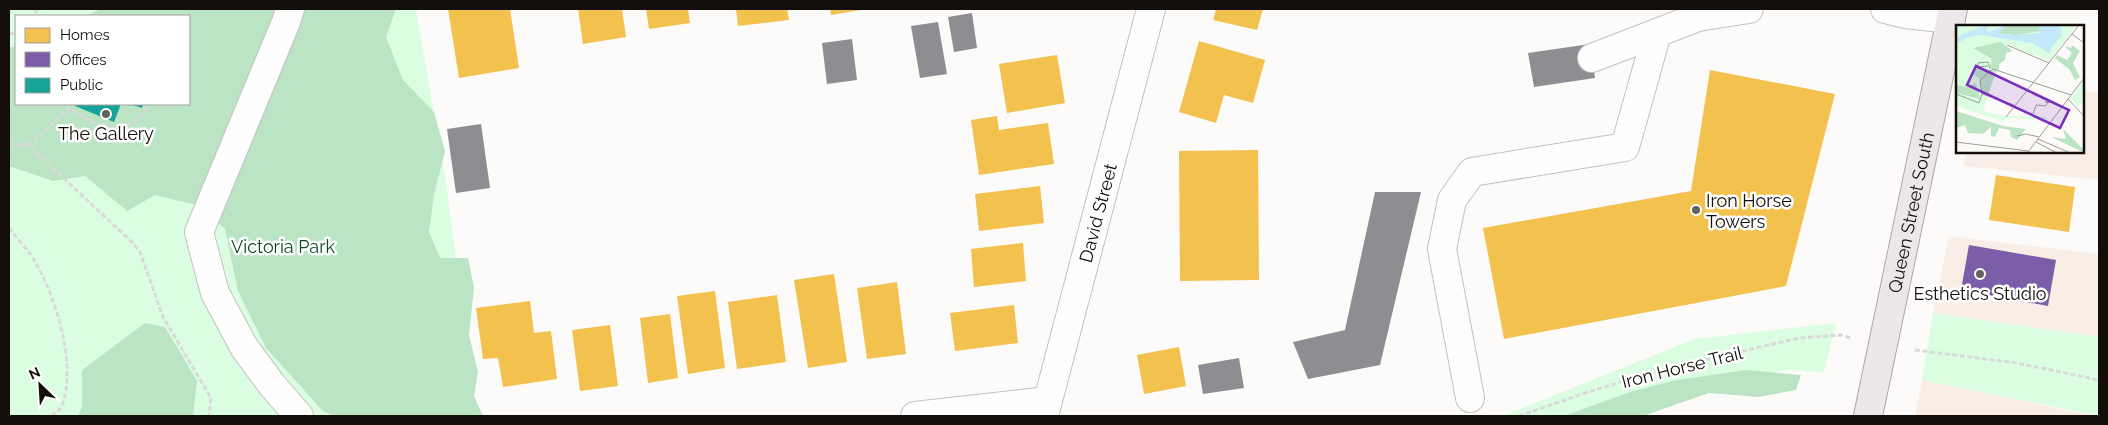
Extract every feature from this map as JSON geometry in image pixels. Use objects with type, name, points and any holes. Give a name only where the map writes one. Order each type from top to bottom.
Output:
[{"type":"main road","name":"Queen Street South","points":[[1868,416],[1952,14]]},
{"type":"street","points":[[290,9],[199,232],[215,293],[244,347],[272,385],[299,416]]},
{"type":"street","name":"David Street","points":[[1045,409],[1151,9]]},
{"type":"street","points":[[1470,398],[1442,250],[1452,200],[1472,172],[1625,147],[1657,33],[1698,17],[1749,9]]},
{"type":"street","points":[[1885,9],[1904,14],[1952,14]]},
{"type":"street","points":[[916,416],[1045,409]]},
{"type":"path","points":[[68,105],[69,109]]},
{"type":"path","points":[[69,109],[106,128],[125,128],[144,114],[148,105]]},
{"type":"path","points":[[28,145],[69,109]]},
{"type":"path","points":[[9,144],[28,145],[133,243],[140,252],[163,317],[211,398],[209,416]]},
{"type":"path","points":[[9,228],[31,256],[52,299],[64,336],[68,370],[62,407],[51,416]]},
{"type":"path","name":"Iron Horse Trail","points":[[1520,416],[1588,392],[1665,369],[1799,338],[1849,337]]},
{"type":"path","points":[[1910,349],[2017,363],[2099,380]]},
{"type":"shaded area","points":[[2083,91],[2099,93],[2099,180],[1963,166],[1966,152],[2083,152]]},
{"type":"shaded area","points":[[1949,236],[2099,254],[2099,337],[1933,313]]},
{"type":"shaded area","points":[[1922,380],[2095,416],[1915,416]]},
{"type":"green space","name":"Victoria Park","points":[[9,9],[416,9],[446,183],[477,416],[9,416]]},
{"type":"green space","name":"Victoria Park","points":[[101,9],[396,9],[386,37],[403,80],[434,112],[445,151],[434,194],[429,232],[440,258],[468,258],[474,287],[469,335],[478,372],[474,396],[483,416],[334,416],[323,411],[266,348],[238,291],[225,229],[200,206],[155,195],[127,211],[85,176],[53,181],[9,166],[9,48],[15,46],[15,105],[190,105],[190,15],[88,15]]},
{"type":"green space","points":[[1933,313],[2099,337],[2099,416],[1922,380]]},
{"type":"green space","points":[[145,323],[165,327],[197,381],[193,416],[78,416],[82,407],[82,370]]},
{"type":"green space","points":[[1836,323],[1824,372],[1788,370],[1714,382],[1599,416],[1503,416],[1695,339]]},
{"type":"green space","points":[[1746,370],[1801,375],[1796,390],[1758,397],[1709,393],[1643,416],[1564,416],[1630,392],[1677,380]]},
{"type":"building: Homes","points":[[448,9],[510,9],[519,68],[459,78]]},
{"type":"building: Homes","points":[[578,9],[622,9],[626,37],[583,44]]},
{"type":"building: Homes","points":[[646,9],[688,9],[690,23],[649,29]]},
{"type":"building: Homes","points":[[736,9],[787,9],[789,20],[738,26]]},
{"type":"building: Homes","points":[[830,9],[861,9],[861,10],[831,15]]},
{"type":"building: Homes","points":[[1216,9],[1263,9],[1257,30],[1213,20]]},
{"type":"building: Homes","points":[[1199,41],[1265,60],[1253,103],[1224,95],[1216,123],[1179,112]]},
{"type":"building: Homes","points":[[1057,55],[1065,103],[1007,113],[999,64]]},
{"type":"building: Homes","name":"Iron Horse Towers","points":[[1710,70],[1835,94],[1786,286],[1504,339],[1483,228],[1691,191]]},
{"type":"building: Homes","points":[[997,116],[999,130],[1048,123],[1054,164],[979,175],[971,120]]},
{"type":"building: Homes","points":[[1258,150],[1259,280],[1180,281],[1179,151]]},
{"type":"building: Homes","points":[[1996,175],[2075,187],[2069,232],[1989,220]]},
{"type":"building: Homes","points":[[1040,186],[1044,223],[979,231],[975,194]]},
{"type":"building: Homes","points":[[1023,243],[1026,281],[974,287],[971,249]]},
{"type":"building: Homes","points":[[834,274],[847,362],[808,368],[794,280]]},
{"type":"building: Homes","points":[[897,282],[906,354],[867,359],[857,288]]},
{"type":"building: Homes","points":[[715,291],[725,368],[688,374],[677,296]]},
{"type":"building: Homes","points":[[777,295],[786,362],[737,369],[728,302]]},
{"type":"building: Homes","points":[[530,301],[534,333],[551,331],[557,379],[503,387],[498,358],[483,359],[476,308]]},
{"type":"building: Homes","points":[[1014,305],[1018,343],[955,351],[950,313]]},
{"type":"building: Homes","points":[[670,314],[678,378],[648,383],[640,318]]},
{"type":"building: Homes","points":[[610,325],[618,386],[580,391],[572,330]]},
{"type":"building: Homes","points":[[1179,347],[1186,386],[1144,394],[1137,355]]},
{"type":"building: Offices","points":[[1969,245],[2056,260],[2048,306],[1961,290]]},
{"type":"building: Public","name":"The Gallery","points":[[76,105],[121,105],[114,122]]},
{"type":"building: Industry","points":[[972,13],[977,48],[954,52],[948,17]]},
{"type":"building: Industry","points":[[938,22],[947,74],[920,78],[911,26]]},
{"type":"building: Industry","points":[[852,39],[857,80],[827,84],[822,43]]},
{"type":"building: Industry","points":[[1590,44],[1595,78],[1534,87],[1528,53]]},
{"type":"building: Industry","points":[[481,124],[490,188],[456,193],[447,129]]},
{"type":"building: Industry","points":[[1375,192],[1421,192],[1380,365],[1308,379],[1293,342],[1345,330]]},
{"type":"building: Industry","points":[[1239,358],[1244,388],[1203,394],[1198,365]]},
{"type":"place","name":"The Gallery","points":[[106,114]]},
{"type":"place","name":"Iron Horse Towers","points":[[1696,210]]},
{"type":"place","name":"Esthetics Studio","points":[[1980,274]]}]
